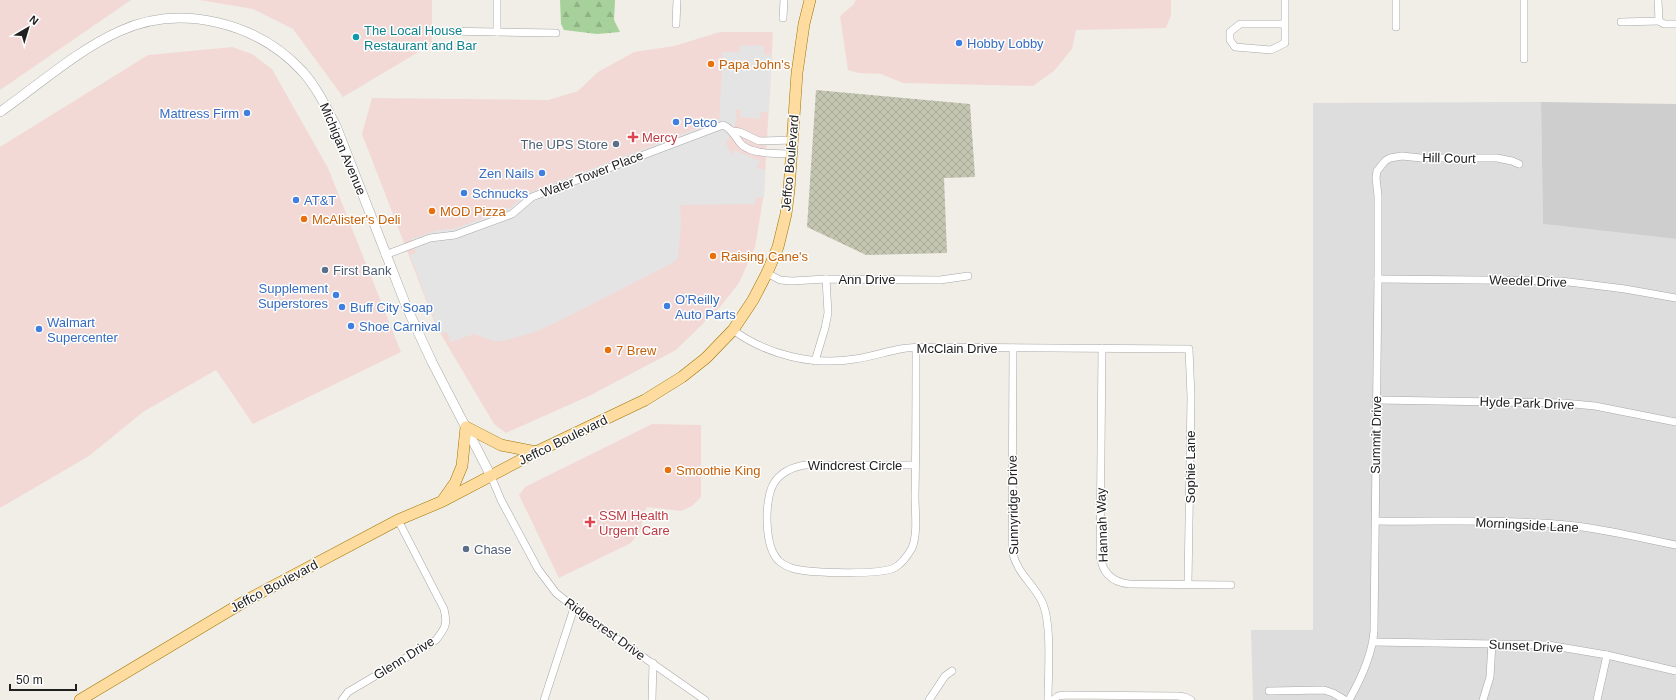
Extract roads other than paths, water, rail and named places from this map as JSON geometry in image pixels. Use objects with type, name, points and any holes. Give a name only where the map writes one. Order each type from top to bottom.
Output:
[{"type":"main road","name":"Jeffco Boulevard","points":[[80,700],[247,600],[398,520],[443,501],[536,452],[645,400],[668,386],[706,358],[733,330],[753,300],[778,247],[786,214],[797,73],[804,24],[810,0]]},
{"type":"main road","points":[[443,501],[462,466],[466,427],[501,445],[536,452]]},
{"type":"street","points":[[497,0],[497,32]]},
{"type":"street","points":[[676,24],[677,0]]},
{"type":"street","points":[[783,18],[784,0]]},
{"type":"street","points":[[1285,0],[1285,24],[1285,43],[1271,50],[1235,47],[1230,40],[1230,32],[1240,24],[1285,24]]},
{"type":"street","points":[[1396,0],[1396,27]]},
{"type":"street","points":[[1524,0],[1524,59]]},
{"type":"street","points":[[1658,0],[1659,21]]},
{"type":"street","name":"Michigan Avenue","points":[[0,112],[87,49],[114,34],[131,27],[163,20],[191,18],[216,22],[242,30],[269,44],[292,61],[308,78],[321,97],[348,153],[385,255],[407,308],[432,362],[491,476]]},
{"type":"street","points":[[1621,22],[1659,21],[1664,24],[1676,24]]},
{"type":"street","points":[[444,31],[556,33]]},
{"type":"street","name":"Water Tower Place","points":[[385,255],[430,238],[455,235],[512,214],[532,197],[723,125],[733,131],[740,132],[759,141],[792,140]]},
{"type":"street","points":[[733,131],[743,145],[751,150],[791,154]]},
{"type":"street","name":"Hill Court","points":[[1381,165],[1390,158],[1402,156],[1421,158],[1497,158],[1519,164]]},
{"type":"street","name":"Summit Drive","points":[[1349,700],[1362,675],[1372,642],[1374,626],[1378,279],[1378,196],[1376,178],[1381,165]]},
{"type":"street","name":"Ann Drive","points":[[767,273],[786,281],[826,279],[940,280],[968,276]]},
{"type":"street","points":[[815,361],[828,313],[826,279]]},
{"type":"street","name":"Weedel Drive","points":[[1378,279],[1513,280],[1561,282],[1625,289],[1676,298]]},
{"type":"street","name":"McClain Drive","points":[[733,330],[742,337],[772,351],[815,361],[855,359],[902,349],[916,348],[1189,349]]},
{"type":"street","name":"Windcrest Circle","points":[[916,348],[916,465],[914,535],[912,546],[901,563],[894,568],[875,572],[808,571],[792,569],[779,561],[772,550],[768,538],[769,495],[775,482],[788,470],[793,467],[805,465],[916,465]]},
{"type":"street","name":"Sunnyridge Drive","points":[[1013,348],[1012,551],[1018,569],[1038,596],[1045,610],[1048,632],[1048,700]]},
{"type":"street","name":"Hannah Way","points":[[1102,348],[1101,564],[1105,572],[1112,579],[1121,583],[1231,585]]},
{"type":"street","name":"Sophie Lane","points":[[1188,584],[1191,397],[1189,349]]},
{"type":"street","name":"Hyde Park Drive","points":[[1377,400],[1562,403],[1595,406],[1676,422]]},
{"type":"street","name":"Ridgecrest Drive","points":[[491,476],[501,500],[544,578],[556,593],[574,608],[705,700]]},
{"type":"street","name":"Glenn Drive","points":[[342,700],[348,692],[436,640],[444,630],[447,621],[444,609],[398,520]]},
{"type":"street","name":"Morningside Lane","points":[[1376,521],[1526,522],[1556,524],[1590,528],[1676,545]]},
{"type":"street","points":[[544,700],[574,608]]},
{"type":"street","name":"Sunset Drive","points":[[1372,642],[1548,645],[1607,655],[1676,671]]},
{"type":"street","points":[[1483,700],[1490,677],[1492,643]]},
{"type":"street","points":[[1597,700],[1607,655]]},
{"type":"street","points":[[652,700],[653,663]]},
{"type":"street","points":[[928,700],[945,676],[952,670]]},
{"type":"street","points":[[1269,691],[1324,690],[1345,700]]},
{"type":"street","points":[[1053,700],[1058,696],[1064,695],[1178,696],[1186,697],[1191,700]]},
{"type":"place","name":"The Local House Restaurant and Bar","points":[[356,37]]},
{"type":"place","name":"Hobby Lobby","points":[[959,43]]},
{"type":"place","name":"Papa John's","points":[[711,64]]},
{"type":"place","name":"Mattress Firm","points":[[247,113]]},
{"type":"place","name":"Petco","points":[[676,122]]},
{"type":"place","name":"Mercy","points":[[633,137]]},
{"type":"place","name":"The UPS Store","points":[[616,144]]},
{"type":"place","name":"Zen Nails","points":[[542,173]]},
{"type":"place","name":"Schnucks","points":[[464,193]]},
{"type":"place","name":"AT&T","points":[[296,200]]},
{"type":"place","name":"MOD Pizza","points":[[432,211]]},
{"type":"place","name":"McAlister's Deli","points":[[304,219]]},
{"type":"place","name":"Raising Cane's","points":[[713,256]]},
{"type":"place","name":"First Bank","points":[[325,270]]},
{"type":"place","name":"Supplement Superstores","points":[[336,295]]},
{"type":"place","name":"O'Reilly Auto Parts","points":[[667,306]]},
{"type":"place","name":"Buff City Soap","points":[[342,307]]},
{"type":"place","name":"Shoe Carnival","points":[[351,326]]},
{"type":"place","name":"Walmart Supercenter","points":[[39,329]]},
{"type":"place","name":"7 Brew","points":[[608,350]]},
{"type":"place","name":"Smoothie King","points":[[668,470]]},
{"type":"place","name":"SSM Health Urgent Care","points":[[590,522]]},
{"type":"place","name":"Chase","points":[[466,549]]}]
